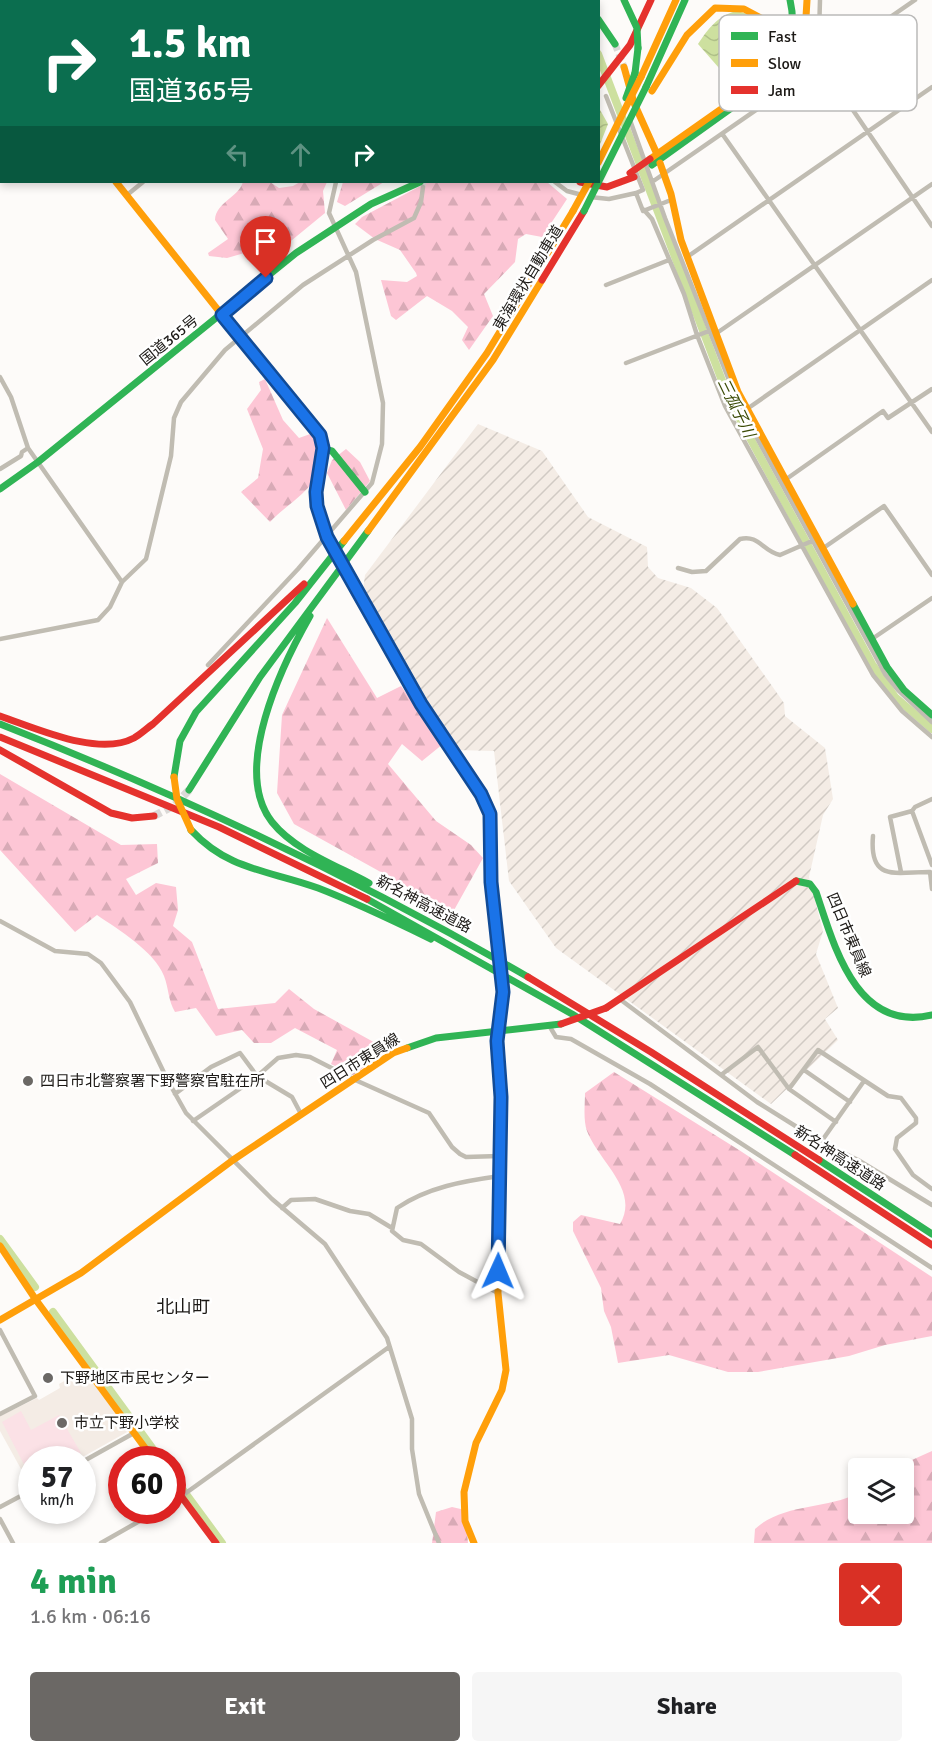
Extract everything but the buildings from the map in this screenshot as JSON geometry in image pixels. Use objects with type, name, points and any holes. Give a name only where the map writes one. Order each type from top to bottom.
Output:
[{"type":"main road","points":[[624,0],[637,28],[638,75]]},
{"type":"main road","points":[[600,84],[630,45],[651,0]]},
{"type":"main road","points":[[600,158],[676,0]]},
{"type":"main road","points":[[649,89],[685,0]]},
{"type":"main road","points":[[784,0],[788,15]]},
{"type":"main road","points":[[790,0],[792,15]]},
{"type":"main road","points":[[649,89],[695,24],[712,9],[731,2],[754,4],[766,15]]},
{"type":"main road","points":[[600,22],[615,44]]},
{"type":"main road","points":[[624,67],[634,103],[656,152]]},
{"type":"main road","name":"東海環状自動車道","points":[[600,181],[649,89]]},
{"type":"main road","points":[[651,162],[721,111]]},
{"type":"main road","points":[[583,183],[593,187],[607,188],[632,175],[725,111]]},
{"type":"main road","points":[[660,163],[712,333],[746,409],[869,640],[904,690],[932,715]]},
{"type":"main road","points":[[600,182],[609,182],[632,175]]},
{"type":"main road","points":[[117,183],[320,435],[323,448],[316,492],[319,517],[327,537],[421,704],[486,804],[490,814],[491,882],[503,992],[499,1034],[498,1293],[505,1381],[484,1422],[464,1492],[465,1521],[474,1543]]},
{"type":"main road","name":"東海環状自動車道","points":[[346,540],[451,406],[524,295],[588,183]]},
{"type":"main road","name":"東海環状自動車道","points":[[354,548],[426,454],[493,360],[599,183]]},
{"type":"main road","name":"国道365号","points":[[0,489],[39,462],[296,253],[371,204],[421,184]]},
{"type":"main road","points":[[323,448],[332,451],[365,492]]},
{"type":"main road","points":[[0,716],[82,742],[104,745],[134,738],[153,724],[269,619],[346,540]]},
{"type":"main road","points":[[346,540],[295,603],[196,712],[180,741],[174,777],[177,799],[191,830],[206,848],[226,862],[320,889],[433,940],[519,983]]},
{"type":"main road","points":[[189,790],[260,677],[354,548]]},
{"type":"main road","points":[[354,548],[304,624],[280,678],[262,738],[256,777],[258,798],[272,823],[290,837],[480,949]]},
{"type":"main road","name":"新名神高速道路","points":[[0,724],[88,758],[212,812],[349,879],[480,949],[671,1065],[932,1234]]},
{"type":"main road","name":"新名神高速道路","points":[[0,737],[136,791],[278,854],[411,922],[519,983],[728,1111],[932,1245]]},
{"type":"main road","points":[[0,750],[111,813],[132,818],[154,816]]},
{"type":"main road","name":"四日市東員線","points":[[0,1320],[81,1273],[233,1160],[393,1053],[420,1042],[550,1027],[606,1008],[795,880],[810,885],[816,892],[844,967],[862,995],[879,1009],[900,1016],[915,1018],[932,1015]]},
{"type":"main road","points":[[0,1246],[36,1300],[144,1446]]},
{"type":"main road","points":[[186,1495],[216,1543]]},
{"type":"street","points":[[820,0],[820,15]]},
{"type":"street","points":[[894,15],[915,0]]},
{"type":"street","points":[[917,97],[932,87]]},
{"type":"street","points":[[556,183],[567,190],[601,199],[643,190],[606,96]]},
{"type":"street","points":[[624,106],[738,403],[812,541],[820,550],[884,506],[932,575]]},
{"type":"street","points":[[652,182],[665,176],[758,111]]},
{"type":"street","points":[[851,111],[932,226]]},
{"type":"street","points":[[687,257],[898,111]]},
{"type":"street","points":[[723,135],[816,264],[932,432]]},
{"type":"street","points":[[127,195],[142,183]]},
{"type":"street","points":[[208,665],[327,537],[372,483],[382,444],[383,403],[356,272],[350,256],[333,228],[329,213],[336,183]]},
{"type":"street","points":[[0,639],[98,620],[110,607],[122,582],[137,570],[149,551],[153,524],[171,456],[176,411],[225,350],[240,336],[303,285],[373,240],[414,218],[421,202],[421,184]]},
{"type":"street","points":[[626,363],[697,335],[712,333],[932,184]]},
{"type":"street","points":[[636,193],[652,219],[684,294],[697,335],[725,406],[801,547],[873,675],[902,711],[932,737]]},
{"type":"street","points":[[646,210],[671,200]]},
{"type":"street","points":[[606,285],[669,260]]},
{"type":"street","points":[[746,409],[932,280]]},
{"type":"street","points":[[0,377],[11,397],[28,447],[122,582]]},
{"type":"street","points":[[785,480],[883,411],[888,418],[932,389]]},
{"type":"street","points":[[0,469],[21,456],[28,447]]},
{"type":"street","points":[[678,568],[692,572],[706,571],[740,539],[747,537],[759,541],[774,554],[788,554],[812,541]]},
{"type":"street","points":[[932,598],[869,640],[898,690],[932,722]]},
{"type":"street","points":[[901,872],[890,817],[912,811],[915,807],[932,799]]},
{"type":"street","points":[[912,811],[932,865]]},
{"type":"street","points":[[873,836],[873,860],[878,868],[889,873],[931,872],[932,889]]},
{"type":"street","points":[[0,921],[55,951],[88,954],[101,963],[130,1002],[175,1094],[193,1121],[282,1208],[325,1244],[382,1328],[412,1419],[412,1449],[419,1494],[439,1543]]},
{"type":"street","points":[[0,931],[7,925]]},
{"type":"street","points":[[621,1000],[721,1075],[821,1142],[858,1160],[932,1206]]},
{"type":"street","points":[[550,1027],[560,1039],[571,1039],[650,1084],[932,1268]]},
{"type":"street","points":[[721,1075],[758,1047],[789,1089],[836,1122]]},
{"type":"street","points":[[789,1089],[818,1050],[888,1096],[901,1098],[916,1118],[916,1123],[897,1138],[895,1149],[913,1175],[932,1189]]},
{"type":"street","points":[[175,1094],[211,1068],[240,1053],[257,1076],[292,1097],[301,1114]]},
{"type":"street","points":[[193,1121],[257,1076],[278,1058],[296,1055],[316,1060],[429,1113],[452,1147],[466,1157],[499,1156]]},
{"type":"street","points":[[804,1070],[850,1102]]},
{"type":"street","points":[[821,1142],[864,1082]]},
{"type":"street","points":[[392,1228],[397,1208],[427,1190],[500,1176]]},
{"type":"street","points":[[282,1208],[291,1200],[326,1201],[350,1211],[377,1216],[392,1228],[397,1237],[422,1244],[459,1272],[498,1293]]},
{"type":"street","points":[[0,1330],[35,1396],[0,1414]]},
{"type":"street","points":[[186,1495],[389,1347]]},
{"type":"street","points":[[96,1454],[134,1433]]},
{"type":"street","points":[[0,1508],[18,1498]]},
{"type":"street","points":[[0,1519],[13,1543]]},
{"type":"street","points":[[101,1543],[134,1524]]},
{"type":"shaded area","points":[[478,424],[542,451],[588,517],[647,547],[648,567],[658,578],[691,588],[717,608],[784,703],[785,716],[825,748],[833,799],[823,815],[809,877],[823,931],[816,954],[838,1008],[825,1019],[838,1040],[771,1104],[556,948],[509,881],[494,751],[455,750],[363,590],[365,575]]},
{"type":"shaded area","name":"市立下野小学校","points":[[85,1369],[129,1431],[96,1449],[96,1446],[18,1446],[18,1464],[0,1431],[0,1416],[37,1398],[39,1400],[60,1388],[59,1384]]},
{"type":"shaded area","points":[[21,1411],[31,1430],[59,1415],[77,1446],[18,1446],[18,1453],[2,1422]]},
{"type":"green space","points":[[242,183],[272,183],[279,188],[298,183],[327,183],[323,191],[325,213],[275,254],[248,252],[227,258],[209,256],[208,253],[228,239],[215,220],[216,214]]},
{"type":"green space","points":[[343,183],[382,183],[345,206],[337,202]]},
{"type":"green space","points":[[426,183],[548,183],[567,199],[542,237],[526,234],[518,239],[515,262],[484,294],[493,316],[469,350],[462,340],[468,327],[452,311],[427,296],[396,320],[391,316],[381,280],[407,282],[417,276],[400,250],[375,239],[355,224],[362,217]]},
{"type":"green space","points":[[265,379],[283,420],[299,438],[313,433],[320,461],[319,471],[308,487],[270,522],[241,492],[258,478],[263,449],[247,409],[261,390],[259,382]]},
{"type":"green space","points":[[346,449],[360,462],[370,481],[346,510],[327,473],[332,460]]},
{"type":"green space","points":[[327,618],[377,698],[401,686],[443,744],[422,761],[402,744],[388,764],[436,821],[471,845],[483,858],[453,912],[294,824],[277,793],[282,715]]},
{"type":"green space","points":[[0,774],[121,845],[157,844],[158,863],[126,879],[136,895],[156,883],[176,887],[178,910],[173,926],[192,942],[218,1009],[275,1003],[289,989],[314,1009],[388,1050],[353,1075],[331,1064],[337,1050],[295,1028],[271,1043],[254,1043],[242,1030],[216,1036],[196,1008],[175,1012],[164,976],[144,950],[97,915],[75,932],[0,850]]},
{"type":"green space","points":[[614,1072],[739,1150],[932,1277],[932,1336],[885,1345],[849,1356],[758,1372],[728,1372],[669,1355],[618,1363],[611,1327],[604,1311],[601,1288],[573,1231],[573,1222],[581,1215],[620,1224],[625,1212],[622,1188],[593,1143],[587,1131],[585,1117],[585,1093]]},
{"type":"green space","points":[[932,1451],[932,1543],[754,1543],[755,1529],[778,1515],[848,1497],[848,1524],[914,1524],[914,1459]]},
{"type":"green space","points":[[452,1507],[465,1510],[468,1543],[432,1543],[436,1512]]},
{"type":"water","points":[[737,11],[751,15],[726,15]]},
{"type":"water","points":[[719,19],[719,68],[698,44]]},
{"type":"water","points":[[600,110],[608,124],[600,144]]},
{"type":"waterway","name":"三孤子川","points":[[600,59],[729,399],[872,664],[895,697],[932,729]]},
{"type":"waterway","points":[[0,1239],[35,1287]]},
{"type":"waterway","points":[[53,1312],[151,1446]]},
{"type":"waterway","points":[[186,1494],[222,1543]]},
{"type":"tunnel","points":[[615,44],[624,67]]},
{"type":"tunnel","points":[[423,187],[424,183]]},
{"type":"tunnel","points":[[154,816],[175,805],[189,790]]},
{"type":"traffic: fast","points":[[624,0],[637,28],[638,48]]},
{"type":"traffic: fast","points":[[646,87],[685,0]]},
{"type":"traffic: fast","points":[[790,0],[792,15]]},
{"type":"traffic: fast","points":[[600,22],[615,44]]},
{"type":"traffic: fast","points":[[635,73],[638,48]]},
{"type":"traffic: fast","points":[[626,98],[635,73]]},
{"type":"traffic: fast","points":[[600,179],[646,87]]},
{"type":"traffic: fast","points":[[652,165],[727,111]]},
{"type":"traffic: fast","points":[[0,489],[38,462],[296,253],[371,204],[418,183]]},
{"type":"traffic: fast","points":[[584,211],[598,183]]},
{"type":"traffic: fast","points":[[323,449],[332,451],[365,492]]},
{"type":"traffic: fast","points":[[189,790],[260,677],[368,531]]},
{"type":"traffic: fast","points":[[174,777],[180,741],[196,712],[295,603],[344,541]]},
{"type":"traffic: fast","points":[[853,604],[887,667],[904,690],[932,715]]},
{"type":"traffic: fast","points":[[310,616],[286,662],[265,718],[259,747],[257,775],[261,800],[272,822],[292,841],[369,883]]},
{"type":"traffic: fast","points":[[0,724],[136,780],[269,841],[400,906],[528,977]]},
{"type":"traffic: fast","points":[[490,822],[491,882],[499,945]]},
{"type":"traffic: fast","points":[[191,830],[205,844],[235,862],[318,888],[431,939]]},
{"type":"traffic: fast","points":[[796,881],[810,884],[816,892],[841,959],[852,980],[867,998],[884,1011],[906,1017],[932,1015]]},
{"type":"traffic: fast","points":[[367,899],[572,1014],[795,1155]]},
{"type":"traffic: fast","points":[[499,1234],[501,1097],[497,1041],[503,992]]},
{"type":"traffic: fast","points":[[407,1048],[436,1038],[561,1024]]},
{"type":"traffic: fast","points":[[819,1160],[932,1234]]},
{"type":"traffic: slow","points":[[641,77],[676,0]]},
{"type":"traffic: slow","points":[[806,15],[807,0]]},
{"type":"traffic: slow","points":[[652,91],[687,35],[715,8],[744,9],[755,15]]},
{"type":"traffic: slow","points":[[624,67],[634,103],[656,152]]},
{"type":"traffic: slow","points":[[600,159],[641,77]]},
{"type":"traffic: slow","points":[[650,159],[719,110]]},
{"type":"traffic: slow","points":[[660,163],[671,194],[681,240],[738,392],[853,604]]},
{"type":"traffic: slow","points":[[117,183],[222,315]]},
{"type":"traffic: slow","points":[[573,211],[588,183]]},
{"type":"traffic: slow","points":[[344,541],[420,447],[487,353],[573,211]]},
{"type":"traffic: slow","points":[[368,531],[493,360],[542,280]]},
{"type":"traffic: slow","points":[[222,315],[320,435],[321,456],[316,505],[331,544]]},
{"type":"traffic: slow","points":[[331,544],[347,573]]},
{"type":"traffic: slow","points":[[347,573],[421,704],[486,804],[490,822]]},
{"type":"traffic: slow","points":[[174,777],[177,799],[191,830]]},
{"type":"traffic: slow","points":[[0,1320],[81,1273],[233,1160],[393,1053],[407,1048]]},
{"type":"traffic: slow","points":[[474,1543],[465,1521],[464,1492],[476,1443],[502,1390],[506,1370],[498,1293],[499,1234]]},
{"type":"traffic: slow","points":[[0,1246],[36,1300],[144,1446]]},
{"type":"traffic: jam","points":[[600,83],[630,45],[651,0]]},
{"type":"traffic: jam","points":[[630,173],[650,159]]},
{"type":"traffic: jam","points":[[585,183],[607,187],[634,177]]},
{"type":"traffic: jam","points":[[542,280],[584,211]]},
{"type":"traffic: jam","points":[[0,716],[85,743],[119,743],[134,738],[153,724],[304,584]]},
{"type":"traffic: jam","points":[[0,737],[219,827],[367,899]]},
{"type":"traffic: jam","points":[[0,750],[111,813],[132,818],[154,816]]},
{"type":"traffic: jam","points":[[606,1008],[796,881]]},
{"type":"traffic: jam","points":[[499,945],[503,992]]},
{"type":"traffic: jam","points":[[528,977],[651,1052],[819,1160]]},
{"type":"traffic: jam","points":[[561,1024],[606,1008]]},
{"type":"traffic: jam","points":[[795,1155],[932,1245]]},
{"type":"traffic: jam","points":[[186,1503],[216,1543]]},
{"type":"place","name":"四日市北警察署下野警察官駐在所","points":[[28,1081]]},
{"type":"place","name":"下野地区市民センター","points":[[48,1378]]},
{"type":"place","name":"市立下野小学校","points":[[62,1423]]},
{"type":"district","name":"北山町","points":[[183,1307]]},
{"type":"route","points":[[266,278],[222,315],[320,435],[323,448],[322,465],[316,492],[319,517],[327,537],[381,629],[421,704],[481,794],[490,814],[491,882],[503,992],[497,1041],[501,1097],[499,1156],[501,1202],[498,1271]]}]
